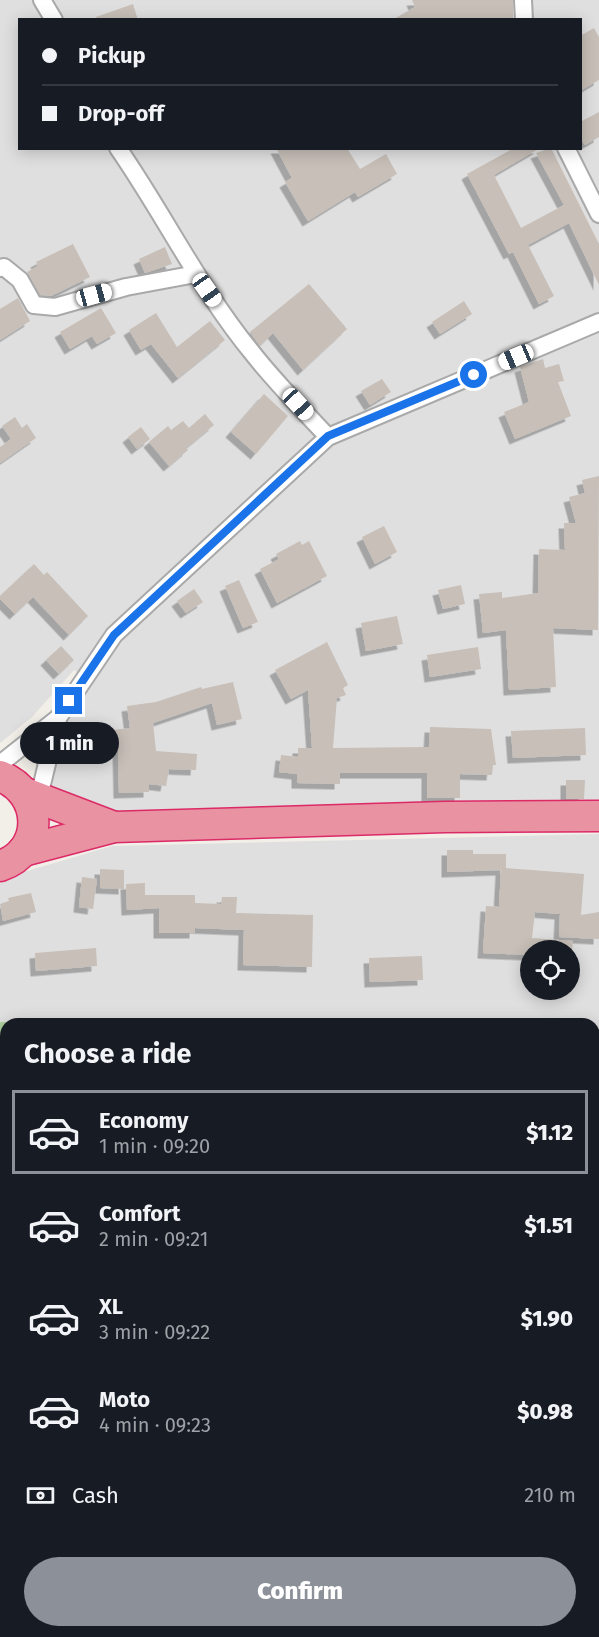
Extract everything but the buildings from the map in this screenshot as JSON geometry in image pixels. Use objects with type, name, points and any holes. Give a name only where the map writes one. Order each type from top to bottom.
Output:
[{"type":"highway","points":[[0,776],[17,785],[32,802],[114,826]]},
{"type":"highway","points":[[12,858],[33,831],[32,802]]},
{"type":"highway","points":[[12,858],[114,826],[446,817],[599,816]]},
{"type":"street","points":[[42,0],[53,18]]},
{"type":"street","points":[[523,0],[524,18]]},
{"type":"street","points":[[119,150],[153,198],[196,274],[253,355],[328,436]]},
{"type":"street","points":[[567,150],[599,214]]},
{"type":"street","points":[[0,268],[4,267],[20,280],[34,305],[55,307],[126,287],[196,274]]},
{"type":"street","points":[[32,802],[58,718],[114,635],[328,436],[599,322]]},
{"type":"street","points":[[0,764],[58,718]]},
{"type":"shaded area","points":[[0,0],[599,0],[599,808],[108,821],[46,798],[67,715],[94,682],[74,670],[32,717],[0,743]]},
{"type":"shaded area","points":[[599,834],[599,1018],[0,1018],[0,879],[112,846]]},
{"type":"route","points":[[69,701],[114,635],[328,436],[474,375]]}]
